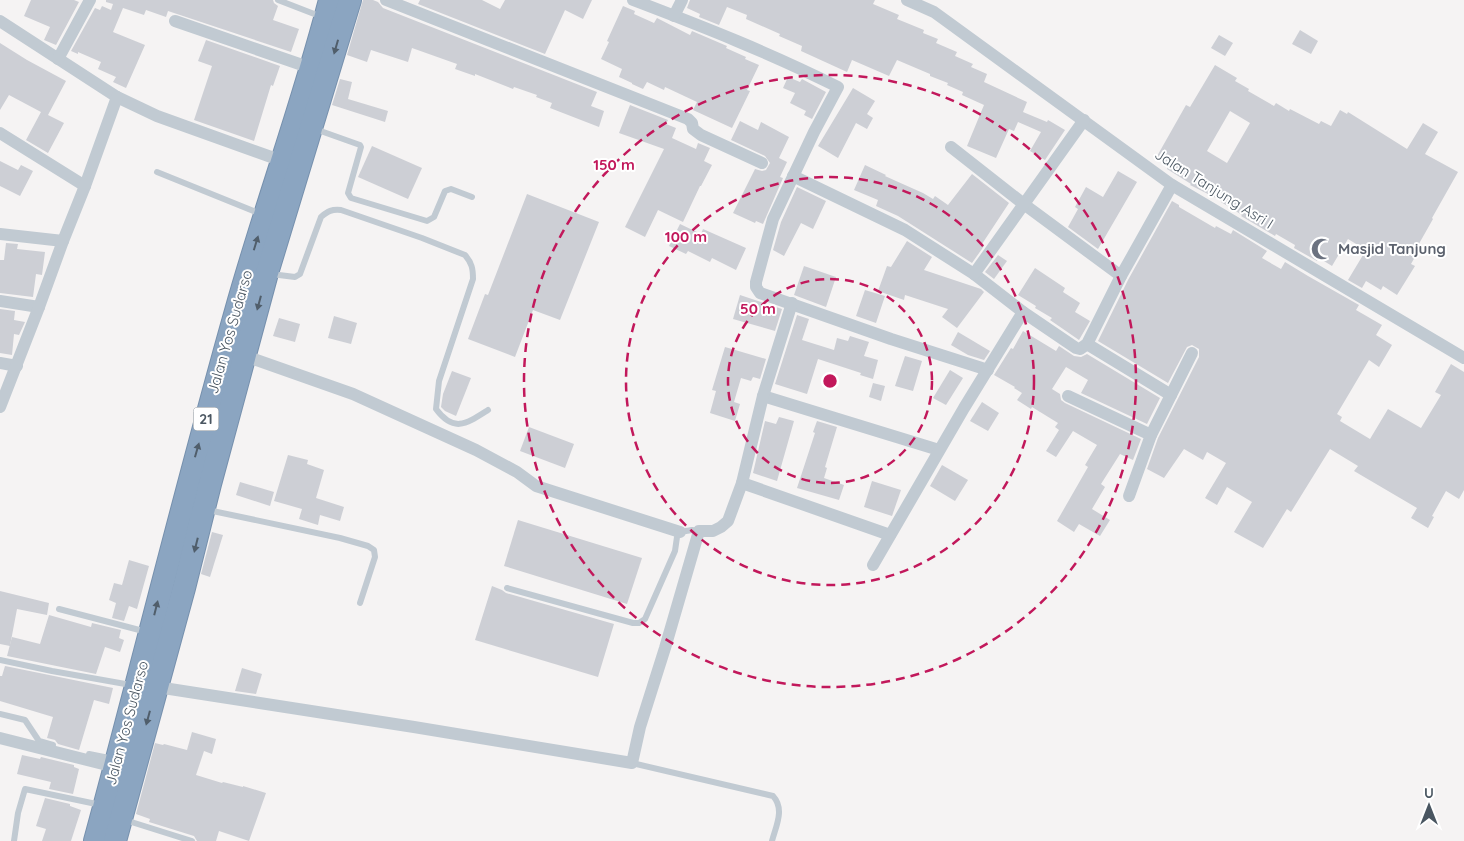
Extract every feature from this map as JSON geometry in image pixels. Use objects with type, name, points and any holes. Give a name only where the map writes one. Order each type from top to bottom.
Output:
[{"type":"highway","name":"Jalan Yos Sudarso","points":[[96,841],[113,812],[147,686],[204,509],[199,483],[264,215],[312,128],[350,0]]},
{"type":"highway","name":"Jalan Yos Sudarso","points":[[115,841],[113,812],[116,763],[147,686],[150,632],[199,483],[246,356],[267,274],[311,68],[328,9]]},
{"type":"street","points":[[58,59],[90,0]]},
{"type":"street","points":[[386,0],[688,119],[692,123],[693,129],[701,134],[762,163]]},
{"type":"street","points":[[633,0],[782,59],[838,87],[773,219],[756,282],[756,287],[760,293],[891,340],[988,370]]},
{"type":"street","points":[[674,16],[682,0]]},
{"type":"street","name":"Jalan Tanjung Asri I","points":[[907,0],[934,12],[1172,185],[1464,358]]},
{"type":"street","points":[[0,21],[117,97],[158,116],[291,164]]},
{"type":"street","points":[[176,21],[311,68]]},
{"type":"street","points":[[0,407],[40,307],[117,97]]},
{"type":"street","points":[[974,274],[1084,120]]},
{"type":"street","points":[[0,133],[85,186]]},
{"type":"street","points":[[951,147],[1121,276]]},
{"type":"street","points":[[793,176],[906,230],[974,274],[1023,312],[1076,348],[1084,348],[1087,344],[1121,276],[1172,185]]},
{"type":"street","points":[[0,234],[63,241]]},
{"type":"street","points":[[0,301],[40,307]]},
{"type":"street","points":[[147,686],[632,763],[640,727],[699,531],[713,531],[722,527],[728,521],[742,484],[763,396],[792,303]]},
{"type":"street","points":[[873,565],[1023,312]]},
{"type":"street","points":[[1087,344],[1171,395]]},
{"type":"street","points":[[1130,496],[1151,435],[1192,353]]},
{"type":"street","points":[[246,356],[353,394],[476,450],[518,472],[536,486],[680,532]]},
{"type":"street","points":[[0,363],[17,366]]},
{"type":"street","points":[[763,396],[940,450]]},
{"type":"street","points":[[1068,396],[1151,435]]},
{"type":"street","points":[[742,484],[890,535]]},
{"type":"street","points":[[0,738],[116,763]]},
{"type":"lane","points":[[278,0],[328,9]]},
{"type":"lane","points":[[312,128],[360,145],[348,193],[351,198],[426,221],[434,217],[445,191],[451,189],[472,197]]},
{"type":"lane","points":[[157,172],[264,215]]},
{"type":"lane","points":[[267,274],[298,276],[321,216],[327,211],[334,209],[422,238],[465,255],[470,260],[473,279],[439,381],[436,409],[442,418],[452,423],[466,424],[488,410]]},
{"type":"lane","points":[[204,509],[340,538],[368,546],[374,550],[375,557],[360,602]]},
{"type":"lane","points":[[507,588],[633,623],[639,623],[645,619],[675,551],[677,537],[680,532],[699,531]]},
{"type":"lane","points":[[59,609],[150,632]]},
{"type":"lane","points":[[0,660],[52,671],[147,686]]},
{"type":"lane","points":[[0,714],[25,720],[39,741],[116,763]]},
{"type":"lane","points":[[632,763],[773,796],[778,801],[780,813],[772,841]]},
{"type":"lane","points":[[14,841],[18,813],[25,789],[113,812],[192,841]]},
{"type":"building","points":[[31,0],[74,0],[79,2],[56,45],[44,40],[50,27],[24,16]]},
{"type":"building","points":[[106,0],[273,0],[278,6],[273,20],[299,29],[291,52],[168,11],[166,17],[146,10],[144,15],[123,8],[113,32],[145,45],[126,88],[113,82],[116,77],[98,69],[101,62],[71,51],[95,8],[100,10],[102,6],[111,10],[113,4],[106,2]]},
{"type":"building","points":[[363,0],[373,0],[378,2],[383,8],[597,92],[591,106],[604,111],[599,127],[550,108],[552,103],[536,97],[537,95],[514,87],[513,89],[475,74],[475,76],[455,69],[457,64],[412,48],[408,62],[371,50],[367,62],[347,55]]},
{"type":"building","points":[[420,0],[482,0],[500,9],[505,0],[592,0],[583,19],[565,10],[545,54],[418,4]]},
{"type":"building","points":[[690,0],[875,0],[873,4],[899,15],[897,19],[924,30],[923,33],[938,39],[936,43],[957,52],[955,56],[973,64],[971,67],[987,74],[984,82],[1027,102],[1023,112],[1047,122],[1048,120],[1065,130],[1045,160],[1030,151],[1041,132],[1018,122],[1014,131],[1009,129],[996,158],[967,146],[984,105],[962,95],[963,92],[947,85],[948,83],[897,60],[889,76],[852,60],[847,72],[801,51],[802,46],[746,19],[747,15],[727,7],[719,25],[699,17],[700,14],[687,8]]},
{"type":"building","points":[[623,6],[635,11],[634,14],[654,23],[657,18],[690,35],[692,31],[727,46],[726,48],[759,65],[747,90],[750,91],[732,128],[693,110],[697,102],[665,87],[664,90],[647,82],[643,89],[632,84],[619,77],[622,69],[601,59]]},
{"type":"building","points":[[1300,30],[1318,41],[1311,54],[1292,44]]},
{"type":"building","points":[[1219,35],[1233,43],[1225,56],[1211,48]]},
{"type":"building","points":[[206,40],[280,66],[273,86],[271,85],[254,141],[194,120],[212,66],[198,61]]},
{"type":"building","points":[[0,43],[66,81],[48,115],[64,123],[48,153],[26,140],[41,112],[9,95],[0,110]]},
{"type":"building","points":[[1215,65],[1237,78],[1235,81],[1249,89],[1248,91],[1274,106],[1276,103],[1319,124],[1321,121],[1331,126],[1340,110],[1347,114],[1348,112],[1407,149],[1423,123],[1438,132],[1425,154],[1458,172],[1416,249],[1419,250],[1411,264],[1415,266],[1397,295],[1383,286],[1381,290],[1366,281],[1362,288],[1348,280],[1366,250],[1348,239],[1332,266],[1319,258],[1317,261],[1294,248],[1295,245],[1276,234],[1275,236],[1241,216],[1222,201],[1190,185],[1167,169],[1169,165],[1156,158],[1186,105],[1190,107]],"holes":[[[1230,111],[1250,123],[1227,163],[1207,151]]]},
{"type":"building","points":[[788,77],[800,82],[802,79],[826,92],[812,119],[804,115],[806,111],[790,103],[795,93],[783,88]]},
{"type":"building","points":[[340,79],[352,82],[348,99],[388,111],[385,122],[332,105]]},
{"type":"building","points":[[853,88],[875,101],[867,114],[873,118],[867,129],[856,123],[838,158],[818,146]]},
{"type":"building","points":[[630,105],[668,120],[666,124],[676,128],[672,138],[696,149],[698,143],[710,148],[704,161],[712,165],[683,222],[658,210],[645,237],[625,227],[664,149],[619,133]]},
{"type":"building","points":[[740,121],[758,130],[761,122],[789,137],[779,158],[787,162],[780,177],[783,178],[763,224],[756,221],[755,223],[733,213],[755,169],[766,170],[770,163],[765,156],[731,140]]},
{"type":"building","points":[[372,146],[422,168],[408,199],[358,177]]},
{"type":"building","points":[[0,161],[18,170],[21,165],[33,171],[20,196],[0,186]]},
{"type":"building","points":[[865,165],[933,199],[935,196],[948,205],[972,174],[1009,203],[972,263],[898,216],[876,206],[878,200],[854,190]]},
{"type":"building","points":[[1118,171],[1137,182],[1098,249],[1068,227],[1078,209],[1075,207],[1086,187],[1103,197]]},
{"type":"building","points":[[797,187],[826,201],[813,229],[801,223],[784,256],[773,250],[781,222]]},
{"type":"building","points":[[527,194],[599,222],[560,320],[533,310],[515,357],[468,339],[485,294],[488,295]]},
{"type":"building","points":[[1172,201],[1215,228],[1216,226],[1231,234],[1233,230],[1267,251],[1262,258],[1281,269],[1285,262],[1359,305],[1356,310],[1382,325],[1376,335],[1392,345],[1379,367],[1369,360],[1337,414],[1342,417],[1340,421],[1370,439],[1388,409],[1421,428],[1441,395],[1435,392],[1451,364],[1464,372],[1464,490],[1459,499],[1446,491],[1432,516],[1434,517],[1428,528],[1411,518],[1417,508],[1354,471],[1358,466],[1330,449],[1291,512],[1287,509],[1263,548],[1234,532],[1252,502],[1227,487],[1217,505],[1205,498],[1226,463],[1207,452],[1203,460],[1184,449],[1164,478],[1147,469],[1158,438],[1199,357],[1199,349],[1192,345],[1187,347],[1168,383],[1098,341],[1128,280]]},
{"type":"building","points":[[680,224],[701,234],[703,229],[746,248],[736,270],[712,258],[710,262],[688,251],[686,254],[669,246]]},
{"type":"building","points":[[907,241],[932,257],[924,270],[981,289],[984,292],[957,328],[942,317],[948,309],[905,295],[904,300],[878,291],[887,266],[891,267]]},
{"type":"building","points":[[6,243],[18,244],[17,249],[45,252],[42,275],[36,274],[33,297],[0,293],[0,260],[4,260]]},
{"type":"building","points":[[998,255],[1007,261],[994,279],[985,272]]},
{"type":"building","points":[[804,266],[836,277],[826,307],[794,295]]},
{"type":"building","points":[[1035,268],[1065,288],[1063,292],[1080,303],[1075,312],[1090,321],[1079,340],[1050,320],[1052,318],[1035,308],[1036,306],[1018,295]]},
{"type":"building","points":[[865,290],[885,296],[876,323],[856,316]]},
{"type":"building","points":[[740,295],[782,309],[775,331],[733,319]]},
{"type":"building","points":[[0,309],[15,311],[14,320],[25,322],[19,335],[14,334],[12,355],[0,353]]},
{"type":"building","points":[[797,315],[809,319],[802,340],[834,350],[837,338],[848,341],[850,336],[869,342],[864,356],[878,360],[873,379],[860,375],[861,373],[818,359],[807,394],[775,384]]},
{"type":"building","points":[[334,316],[357,323],[351,344],[328,338]]},
{"type":"building","points":[[279,318],[300,324],[295,342],[273,336]]},
{"type":"building","points":[[1023,331],[1056,351],[1059,346],[1074,356],[1081,357],[1087,354],[1160,398],[1147,424],[1081,393],[1088,380],[1066,367],[1052,389],[1060,394],[1061,400],[1065,403],[1141,439],[1133,460],[1120,454],[1101,484],[1105,487],[1092,509],[1110,520],[1100,536],[1079,524],[1074,532],[1057,521],[1088,467],[1085,465],[1097,445],[1073,431],[1056,457],[1046,451],[1059,430],[1055,427],[1058,423],[1017,400],[1022,393],[994,375],[1011,348],[1013,349]]},
{"type":"building","points":[[958,332],[990,351],[984,360],[968,355],[951,345]]},
{"type":"building","points":[[725,347],[766,359],[760,379],[753,377],[751,381],[741,378],[734,402],[740,404],[735,421],[710,413],[716,391],[712,390]]},
{"type":"building","points":[[905,356],[922,361],[913,391],[895,386]]},
{"type":"building","points":[[950,370],[963,378],[946,405],[933,398]]},
{"type":"building","points":[[452,371],[471,378],[456,416],[441,407],[443,394]]},
{"type":"building","points":[[873,383],[885,386],[881,401],[869,397]]},
{"type":"building","points":[[982,402],[999,413],[988,431],[970,421]]},
{"type":"building","points":[[779,417],[794,421],[777,481],[753,473],[765,421],[776,424]]},
{"type":"building","points":[[817,421],[837,427],[825,467],[827,468],[824,478],[844,485],[839,500],[797,488],[815,433],[813,432]]},
{"type":"building","points":[[529,427],[574,444],[565,468],[520,451]]},
{"type":"building","points":[[288,455],[308,460],[307,464],[324,470],[316,498],[344,507],[340,521],[320,515],[318,525],[299,519],[302,509],[274,501]]},
{"type":"building","points":[[942,465],[968,480],[955,501],[930,486]]},
{"type":"building","points":[[872,481],[901,490],[892,516],[864,507]]},
{"type":"building","points":[[240,482],[274,492],[270,506],[236,495]]},
{"type":"building","points":[[518,520],[642,558],[627,604],[504,566]]},
{"type":"building","points":[[212,532],[223,535],[210,577],[201,574]]},
{"type":"building","points":[[129,560],[149,566],[137,609],[129,606],[124,621],[112,618],[116,603],[109,600],[114,583],[122,585]]},
{"type":"building","points":[[492,586],[506,593],[614,624],[598,677],[475,640]]},
{"type":"building","points":[[0,591],[49,603],[47,615],[17,609],[10,646],[0,644]]},
{"type":"building","points":[[49,615],[91,627],[92,623],[121,630],[119,638],[124,640],[120,652],[105,647],[96,674],[7,656],[12,637],[40,644]]},
{"type":"building","points":[[5,666],[113,688],[109,704],[94,700],[79,750],[58,744],[55,740],[47,738],[53,717],[0,701],[0,676],[2,676]]},
{"type":"building","points":[[242,668],[262,674],[256,694],[235,691]]},
{"type":"building","points":[[192,732],[216,739],[212,754],[204,751],[196,775],[266,793],[249,841],[219,831],[216,841],[197,841],[194,836],[149,822],[150,819],[136,814],[155,743],[187,750]]},
{"type":"building","points":[[22,755],[40,759],[41,757],[74,765],[74,767],[79,769],[73,794],[49,789],[51,782],[17,774]]},
{"type":"building","points":[[45,798],[70,804],[70,806],[81,810],[71,841],[42,841],[46,829],[36,826]]},
{"type":"place","name":"Masjid Tanjung","points":[[1322,249]]}]
